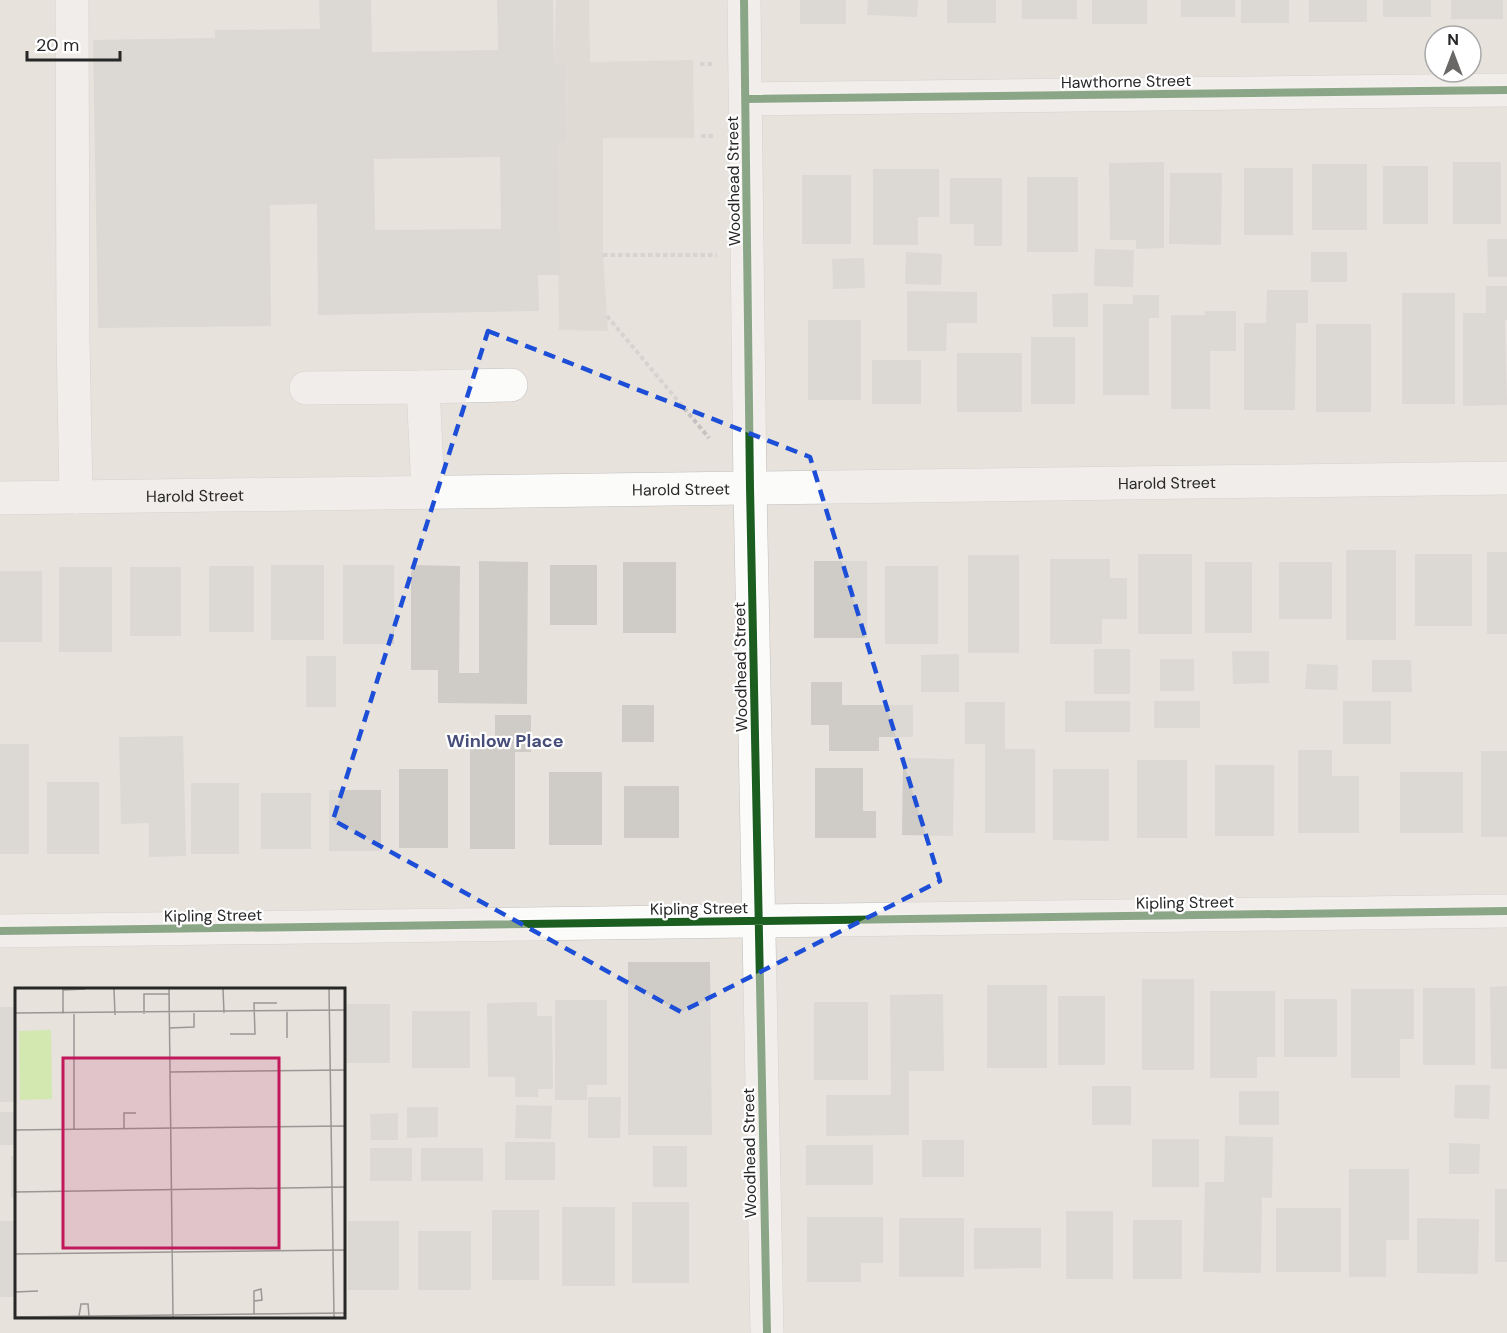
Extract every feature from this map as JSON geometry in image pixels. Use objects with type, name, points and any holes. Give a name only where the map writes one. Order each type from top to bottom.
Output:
[{"type":"street","points":[[72,0],[76,496]]},
{"type":"street","name":"Woodhead Street","points":[[744,0],[750,487],[767,1333]]},
{"type":"street","name":"Hawthorne Street","points":[[746,99],[1507,90]]},
{"type":"street","points":[[306,388],[511,385]]},
{"type":"street","points":[[423,387],[428,491]]},
{"type":"street","name":"Harold Street","points":[[0,498],[1507,478]]},
{"type":"street","name":"Kipling Street","points":[[0,931],[1507,911]]},
{"type":"path","points":[[700,64],[717,64]]},
{"type":"path","points":[[701,136],[717,136]]},
{"type":"path","points":[[603,255],[747,255]]},
{"type":"path","points":[[608,316],[709,438]]},
{"type":"highlighted area","points":[[488,331],[810,457],[940,881],[681,1012],[333,820]]},
{"type":"shaded area","points":[[556,0],[589,0],[590,62],[693,60],[694,138],[603,138],[603,255],[608,331],[559,330],[557,142],[566,141],[565,64],[554,64]]},
{"type":"building","points":[[319,0],[371,0],[372,52],[498,50],[497,0],[553,0],[554,64],[565,64],[566,142],[557,142],[560,275],[538,275],[539,311],[318,315],[317,204],[270,205],[271,326],[98,328],[93,40],[215,38],[215,30],[320,29]],"holes":[[[500,157],[501,229],[375,230],[374,159]]]},
{"type":"building","points":[[800,0],[846,0],[846,24],[800,24]]},
{"type":"building","points":[[868,0],[918,0],[917,17],[867,15]]},
{"type":"building","points":[[947,0],[996,0],[996,23],[947,23]]},
{"type":"building","points":[[1022,0],[1077,0],[1077,19],[1022,19]]},
{"type":"building","points":[[1092,0],[1147,0],[1147,24],[1092,24]]},
{"type":"building","points":[[1181,0],[1235,0],[1235,17],[1181,17]]},
{"type":"building","points":[[1241,0],[1289,0],[1289,23],[1241,23]]},
{"type":"building","points":[[1309,0],[1367,0],[1367,22],[1309,22]]},
{"type":"building","points":[[1383,0],[1431,0],[1431,17],[1383,17]]},
{"type":"building","points":[[1451,0],[1503,0],[1503,19],[1451,19]]},
{"type":"building","points":[[1164,162],[1164,248],[1136,249],[1136,240],[1110,240],[1109,163]]},
{"type":"building","points":[[1453,162],[1501,162],[1501,224],[1453,224]]},
{"type":"building","points":[[1312,164],[1367,164],[1367,230],[1312,230]]},
{"type":"building","points":[[1383,166],[1428,166],[1428,224],[1383,224]]},
{"type":"building","points":[[1244,168],[1293,168],[1293,235],[1244,235]]},
{"type":"building","points":[[873,169],[939,169],[939,217],[918,217],[918,245],[873,245]]},
{"type":"building","points":[[1170,173],[1222,173],[1221,245],[1169,244]]},
{"type":"building","points":[[802,175],[851,175],[851,244],[802,244]]},
{"type":"building","points":[[1027,177],[1078,177],[1078,252],[1027,252]]},
{"type":"building","points":[[950,178],[1002,178],[1002,246],[974,246],[974,224],[950,224]]},
{"type":"building","points":[[1487,239],[1507,239],[1507,277],[1488,277]]},
{"type":"building","points":[[1095,249],[1134,250],[1133,287],[1094,286]]},
{"type":"building","points":[[906,252],[942,254],[941,285],[905,284]]},
{"type":"building","points":[[1311,252],[1347,252],[1347,282],[1311,282]]},
{"type":"building","points":[[864,258],[865,288],[833,289],[832,259]]},
{"type":"building","points":[[1486,286],[1507,286],[1507,320],[1505,320],[1507,405],[1463,406],[1463,313],[1486,313]]},
{"type":"building","points":[[1267,290],[1308,290],[1308,323],[1296,323],[1295,410],[1244,410],[1244,323],[1266,323]]},
{"type":"building","points":[[907,291],[977,292],[977,323],[947,323],[946,351],[907,351]]},
{"type":"building","points":[[1088,293],[1088,327],[1053,327],[1052,294]]},
{"type":"building","points":[[1402,293],[1455,293],[1455,404],[1402,404]]},
{"type":"building","points":[[1133,295],[1159,295],[1159,318],[1149,318],[1149,395],[1103,395],[1103,304],[1133,304]]},
{"type":"building","points":[[1205,311],[1236,311],[1236,351],[1210,351],[1210,409],[1171,409],[1171,315],[1205,315]]},
{"type":"building","points":[[808,320],[861,320],[861,400],[808,400]]},
{"type":"building","points":[[1316,324],[1371,324],[1371,412],[1316,412]]},
{"type":"building","points":[[1031,337],[1075,337],[1075,404],[1031,404]]},
{"type":"building","points":[[957,353],[1022,353],[1022,412],[957,412]]},
{"type":"building","points":[[872,360],[921,360],[921,404],[872,404]]},
{"type":"building","points":[[1346,550],[1396,550],[1396,640],[1346,640]]},
{"type":"building","points":[[1487,552],[1507,552],[1507,634],[1487,634]]},
{"type":"building","points":[[1138,554],[1192,554],[1192,634],[1138,634]]},
{"type":"building","points":[[1415,554],[1472,554],[1472,626],[1415,626]]},
{"type":"building","points":[[968,555],[1019,555],[1019,653],[968,653]]},
{"type":"building","points":[[1050,559],[1110,559],[1110,578],[1127,578],[1127,619],[1102,619],[1102,644],[1050,644]]},
{"type":"building","points":[[479,561],[528,562],[527,704],[438,703],[438,670],[411,670],[411,565],[460,566],[459,673],[479,673]]},
{"type":"building","points":[[814,561],[867,561],[867,638],[814,638]]},
{"type":"building","points":[[623,562],[676,562],[676,633],[623,633]]},
{"type":"building","points":[[1205,562],[1252,562],[1252,633],[1205,633]]},
{"type":"building","points":[[1279,562],[1332,562],[1332,619],[1279,619]]},
{"type":"building","points":[[271,565],[324,565],[324,640],[271,640]]},
{"type":"building","points":[[343,565],[394,565],[394,644],[343,644]]},
{"type":"building","points":[[550,565],[597,565],[597,625],[550,625]]},
{"type":"building","points":[[209,566],[254,566],[254,632],[209,632]]},
{"type":"building","points":[[885,566],[938,566],[938,644],[885,644]]},
{"type":"building","points":[[59,567],[112,567],[112,652],[59,652]]},
{"type":"building","points":[[130,567],[181,567],[181,636],[130,636]]},
{"type":"building","points":[[0,571],[42,571],[42,642],[0,642]]},
{"type":"building","points":[[1094,649],[1130,649],[1130,694],[1094,694]]},
{"type":"building","points":[[1232,651],[1269,651],[1269,683],[1233,684]]},
{"type":"building","points":[[959,654],[959,692],[921,692],[921,655]]},
{"type":"building","points":[[306,656],[336,656],[336,707],[306,707]]},
{"type":"building","points":[[1160,659],[1194,659],[1194,691],[1160,691]]},
{"type":"building","points":[[1372,660],[1411,660],[1412,692],[1372,692]]},
{"type":"building","points":[[1307,664],[1338,665],[1337,690],[1305,689]]},
{"type":"building","points":[[811,682],[842,682],[842,705],[913,705],[913,737],[879,737],[879,751],[829,751],[829,725],[811,725]]},
{"type":"building","points":[[1065,701],[1130,701],[1130,732],[1065,732]]},
{"type":"building","points":[[1154,701],[1200,701],[1200,728],[1154,728]]},
{"type":"building","points":[[1343,701],[1391,701],[1391,744],[1343,744]]},
{"type":"building","points":[[965,702],[1005,702],[1005,749],[1035,749],[1035,833],[985,833],[985,744],[965,744]]},
{"type":"building","points":[[622,705],[654,705],[654,742],[622,742]]},
{"type":"building","points":[[495,715],[531,715],[531,752],[515,752],[515,849],[470,849],[470,740],[495,740]]},
{"type":"building","points":[[183,736],[186,856],[149,857],[149,823],[121,824],[119,737]]},
{"type":"building","points":[[0,744],[29,744],[29,854],[0,854]]},
{"type":"building","points":[[1298,750],[1332,750],[1332,776],[1359,776],[1359,833],[1298,833]]},
{"type":"building","points":[[1481,751],[1507,751],[1507,837],[1481,837]]},
{"type":"building","points":[[903,758],[954,759],[953,836],[902,835]]},
{"type":"building","points":[[1137,760],[1187,760],[1187,838],[1137,838]]},
{"type":"building","points":[[1215,765],[1274,765],[1274,836],[1215,836]]},
{"type":"building","points":[[815,768],[863,768],[863,811],[876,811],[876,838],[815,838]]},
{"type":"building","points":[[399,769],[448,769],[448,848],[399,848]]},
{"type":"building","points":[[1053,769],[1109,769],[1109,841],[1053,840]]},
{"type":"building","points":[[549,772],[602,772],[602,845],[549,845]]},
{"type":"building","points":[[1400,772],[1463,772],[1463,833],[1400,833]]},
{"type":"building","points":[[47,782],[99,782],[99,854],[47,854]]},
{"type":"building","points":[[191,783],[239,783],[239,854],[191,854]]},
{"type":"building","points":[[624,786],[679,786],[679,838],[624,838]]},
{"type":"building","points":[[329,790],[381,790],[381,851],[329,851]]},
{"type":"building","points":[[261,793],[311,793],[311,849],[261,849]]},
{"type":"building","points":[[628,962],[710,962],[712,1135],[628,1135]]},
{"type":"building","points":[[1142,979],[1194,979],[1194,1070],[1142,1070]]},
{"type":"building","points":[[987,985],[1047,985],[1047,1068],[987,1068]]},
{"type":"building","points":[[1507,986],[1507,1069],[1491,1069],[1490,987]]},
{"type":"building","points":[[1423,988],[1475,988],[1475,1065],[1423,1065]]},
{"type":"building","points":[[1351,989],[1414,989],[1414,1039],[1400,1039],[1400,1078],[1351,1078]]},
{"type":"building","points":[[1210,991],[1275,991],[1275,1057],[1257,1057],[1257,1078],[1210,1078]]},
{"type":"building","points":[[943,994],[944,1071],[909,1071],[909,1135],[826,1136],[826,1095],[891,1095],[890,995]]},
{"type":"building","points":[[1058,996],[1105,996],[1105,1065],[1058,1065]]},
{"type":"building","points":[[1284,999],[1337,999],[1337,1057],[1284,1057]]},
{"type":"building","points":[[555,1000],[607,1000],[607,1085],[587,1085],[587,1100],[555,1100]]},
{"type":"building","points":[[537,1002],[537,1016],[552,1016],[553,1089],[538,1089],[538,1097],[515,1097],[515,1077],[488,1077],[487,1003]]},
{"type":"building","points":[[814,1002],[868,1002],[868,1080],[814,1080]]},
{"type":"building","points":[[345,1004],[390,1004],[390,1063],[345,1063]]},
{"type":"building","points":[[0,1007],[15,1007],[15,1102],[0,1102]]},
{"type":"building","points":[[412,1011],[470,1011],[470,1068],[412,1068]]},
{"type":"building","points":[[1455,1085],[1490,1085],[1489,1119],[1454,1118]]},
{"type":"building","points":[[1092,1086],[1131,1086],[1131,1125],[1092,1125]]},
{"type":"building","points":[[1239,1091],[1279,1091],[1279,1125],[1239,1125]]},
{"type":"building","points":[[588,1097],[621,1097],[620,1138],[588,1138]]},
{"type":"building","points":[[516,1105],[552,1106],[551,1139],[515,1138]]},
{"type":"building","points":[[407,1107],[438,1107],[438,1137],[407,1138]]},
{"type":"building","points":[[0,1112],[15,1112],[15,1145],[0,1145]]},
{"type":"building","points":[[398,1113],[398,1140],[371,1140],[370,1114]]},
{"type":"building","points":[[1225,1136],[1273,1137],[1272,1198],[1262,1197],[1261,1273],[1203,1272],[1205,1182],[1224,1182]]},
{"type":"building","points":[[1152,1139],[1199,1139],[1199,1187],[1152,1187]]},
{"type":"building","points":[[922,1140],[964,1140],[964,1177],[922,1177]]},
{"type":"building","points":[[505,1142],[555,1142],[555,1180],[505,1180]]},
{"type":"building","points":[[1449,1143],[1480,1144],[1479,1174],[1449,1174]]},
{"type":"building","points":[[806,1145],[873,1145],[873,1185],[806,1185]]},
{"type":"building","points":[[653,1146],[687,1146],[687,1187],[653,1187]]},
{"type":"building","points":[[370,1148],[412,1148],[412,1181],[370,1181]]},
{"type":"building","points":[[421,1148],[483,1148],[483,1181],[421,1181]]},
{"type":"building","points":[[11,1156],[15,1156],[15,1197],[11,1197]]},
{"type":"building","points":[[1349,1169],[1409,1169],[1409,1240],[1386,1240],[1386,1277],[1349,1277]]},
{"type":"building","points":[[1495,1189],[1507,1189],[1507,1262],[1495,1262]]},
{"type":"building","points":[[632,1202],[689,1202],[689,1283],[632,1283]]},
{"type":"building","points":[[562,1207],[615,1207],[615,1286],[562,1286]]},
{"type":"building","points":[[1276,1208],[1341,1208],[1341,1272],[1276,1272]]},
{"type":"building","points":[[492,1210],[539,1210],[539,1280],[492,1280]]},
{"type":"building","points":[[1066,1211],[1113,1211],[1113,1279],[1066,1279]]},
{"type":"building","points":[[807,1217],[883,1217],[883,1263],[861,1263],[861,1282],[807,1282]]},
{"type":"building","points":[[899,1218],[964,1218],[964,1277],[899,1277]]},
{"type":"building","points":[[1417,1218],[1479,1219],[1478,1274],[1417,1273]]},
{"type":"building","points":[[1133,1220],[1182,1220],[1182,1279],[1133,1279]]},
{"type":"building","points":[[0,1221],[15,1221],[15,1297],[0,1297]]},
{"type":"building","points":[[348,1221],[399,1221],[399,1290],[348,1290]]},
{"type":"building","points":[[974,1228],[1041,1228],[1041,1268],[974,1269]]},
{"type":"building","points":[[418,1231],[471,1231],[471,1290],[418,1290]]},
{"type":"cycle path","points":[[744,0],[750,487],[767,1333]]},
{"type":"cycle path","points":[[746,99],[1507,90]]},
{"type":"cycle path","points":[[0,931],[1507,911]]},
{"type":"district","name":"Winlow Place","points":[[505,741]]}]
